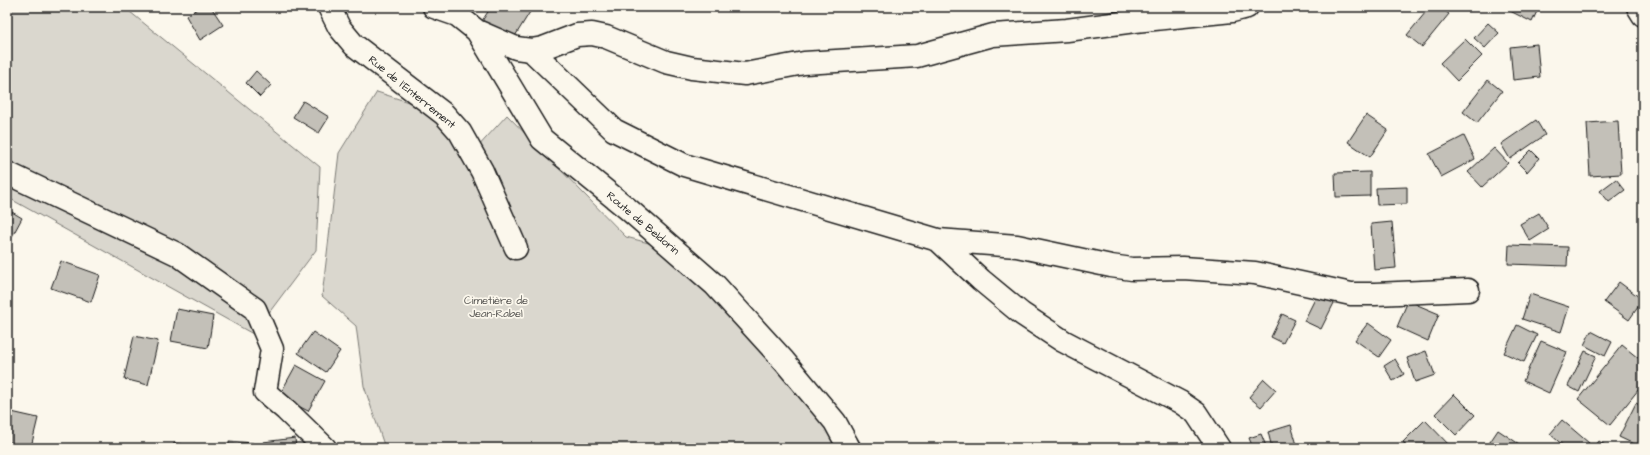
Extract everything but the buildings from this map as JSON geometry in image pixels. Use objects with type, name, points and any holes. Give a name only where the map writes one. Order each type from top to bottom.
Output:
[{"type":"street","name":"Rue de l'Enterrement","points":[[329,7],[339,27],[354,46],[444,114],[460,132],[482,171],[516,248]]},
{"type":"street","name":"Route de Beldorin","points":[[434,7],[457,15],[477,32],[542,139],[628,209],[715,285],[784,361],[835,422],[849,448]]},
{"type":"street","points":[[477,32],[516,48],[531,50],[577,35],[592,34],[606,37],[666,62],[692,68],[745,74],[804,63],[917,56],[993,35],[1067,30],[1232,11],[1247,7]]},
{"type":"street","points":[[1638,7],[1643,15]]},
{"type":"street","points":[[531,50],[614,130],[684,164],[938,240],[1017,246],[1132,269],[1183,268],[1254,273],[1351,294],[1468,290]]},
{"type":"street","points":[[7,173],[177,254],[256,309],[272,349],[265,392],[325,448]]},
{"type":"street","points":[[938,240],[981,280],[1028,318],[1063,341],[1180,402],[1196,413],[1219,448]]},
{"type":"green space","points":[[7,7],[124,7],[320,167],[316,250],[253,334],[7,197]]},
{"type":"green space","name":"Cimetière de Jean-Rabel","points":[[377,92],[424,107],[476,149],[507,115],[626,237],[675,250],[851,429],[864,448],[385,448],[364,386],[356,326],[322,296],[339,153]]}]
